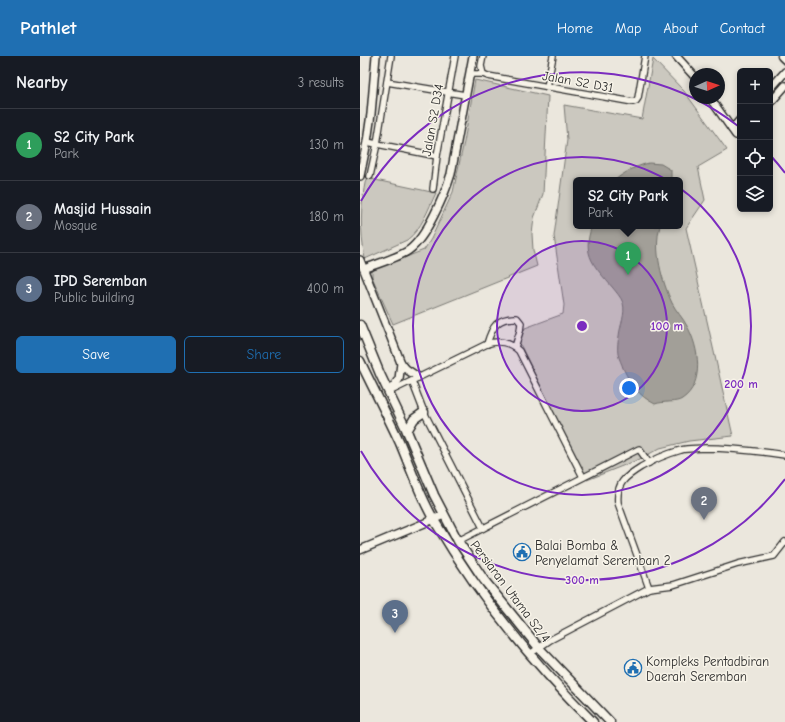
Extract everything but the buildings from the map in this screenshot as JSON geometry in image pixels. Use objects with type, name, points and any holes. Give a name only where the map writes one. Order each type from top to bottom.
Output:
[{"type":"main road","points":[[782,56],[785,59]]},
{"type":"main road","name":"Persiaran Utama S2/4","points":[[360,325],[434,495],[458,541],[484,580],[539,648],[610,722]]},
{"type":"main road","name":"Persiaran Utama S2/4","points":[[360,361],[385,409],[434,519],[476,586],[530,654],[593,722]]},
{"type":"main road","points":[[385,409],[386,397],[389,392]]},
{"type":"main road","points":[[407,431],[414,419],[424,412]]},
{"type":"main road","points":[[476,586],[484,580]]},
{"type":"street","points":[[360,176],[371,114],[376,56]]},
{"type":"street","points":[[370,176],[377,144],[391,56]]},
{"type":"street","name":"Jalan S2 D34","points":[[433,189],[437,156],[455,56]]},
{"type":"street","points":[[364,269],[408,251],[416,244],[422,236],[446,190],[451,174],[473,56]]},
{"type":"street","points":[[483,56],[481,66],[483,74]]},
{"type":"street","points":[[547,86],[552,56]]},
{"type":"street","name":"Jalan S2 D31","points":[[470,74],[483,74],[633,102],[638,98],[645,56]]},
{"type":"street","points":[[676,56],[689,70]]},
{"type":"street","points":[[773,86],[785,72]]},
{"type":"street","points":[[386,82],[449,91],[465,95]]},
{"type":"street","points":[[773,100],[785,86]]},
{"type":"street","points":[[715,104],[736,132]]},
{"type":"street","points":[[367,142],[437,156]]},
{"type":"street","points":[[360,260],[401,363],[415,379],[424,412],[483,528]]},
{"type":"street","points":[[487,344],[492,329],[499,322],[509,318],[517,318],[521,323],[515,347]]},
{"type":"street","points":[[389,392],[494,341],[506,343],[515,347],[518,351],[536,383],[583,477]]},
{"type":"street","points":[[389,392],[399,379],[401,363]]},
{"type":"street","points":[[649,588],[621,515],[617,495],[621,483],[628,475],[649,462],[674,452],[689,449],[729,448],[785,455]]},
{"type":"street","points":[[458,541],[639,449],[649,462]]},
{"type":"street","points":[[360,550],[444,515]]},
{"type":"street","points":[[530,654],[550,640],[649,588],[673,585],[738,564],[774,556],[785,542]]},
{"type":"shaded area","points":[[653,59],[684,91],[689,98],[689,104],[693,104],[727,150],[698,167],[705,200],[686,228],[733,436],[689,441],[660,448],[640,459],[587,480],[519,342],[525,328],[563,314],[564,305],[554,236],[567,140],[564,105],[642,119]]},
{"type":"shaded area","points":[[475,80],[548,96],[543,194],[534,218],[532,234],[533,250],[537,266],[393,324],[372,277],[372,272],[375,269],[424,250],[431,239],[453,192]]},
{"type":"shaded area","points":[[649,163],[661,164],[671,170],[671,177],[619,177]]},
{"type":"shaded area","points":[[366,178],[436,193],[417,230],[407,240],[365,259],[361,219]]},
{"type":"shaded area","points":[[591,229],[659,229],[658,255],[665,285],[675,309],[691,335],[697,354],[697,375],[694,384],[682,399],[673,402],[655,404],[640,394],[632,385],[623,368],[618,354],[618,343],[624,307],[623,303],[592,260],[588,245]]},
{"type":"place","name":"S2 City Park","points":[[628,275]]},
{"type":"place","name":"Masjid Hussain","points":[[704,520]]},
{"type":"place","name":"Balai Bomba & Penyelamat Seremban 2","points":[[522,552]]},
{"type":"place","name":"IPD Seremban","points":[[395,633]]},
{"type":"place","name":"Kompleks Pentadbiran Daerah Seremban","points":[[633,668]]}]
